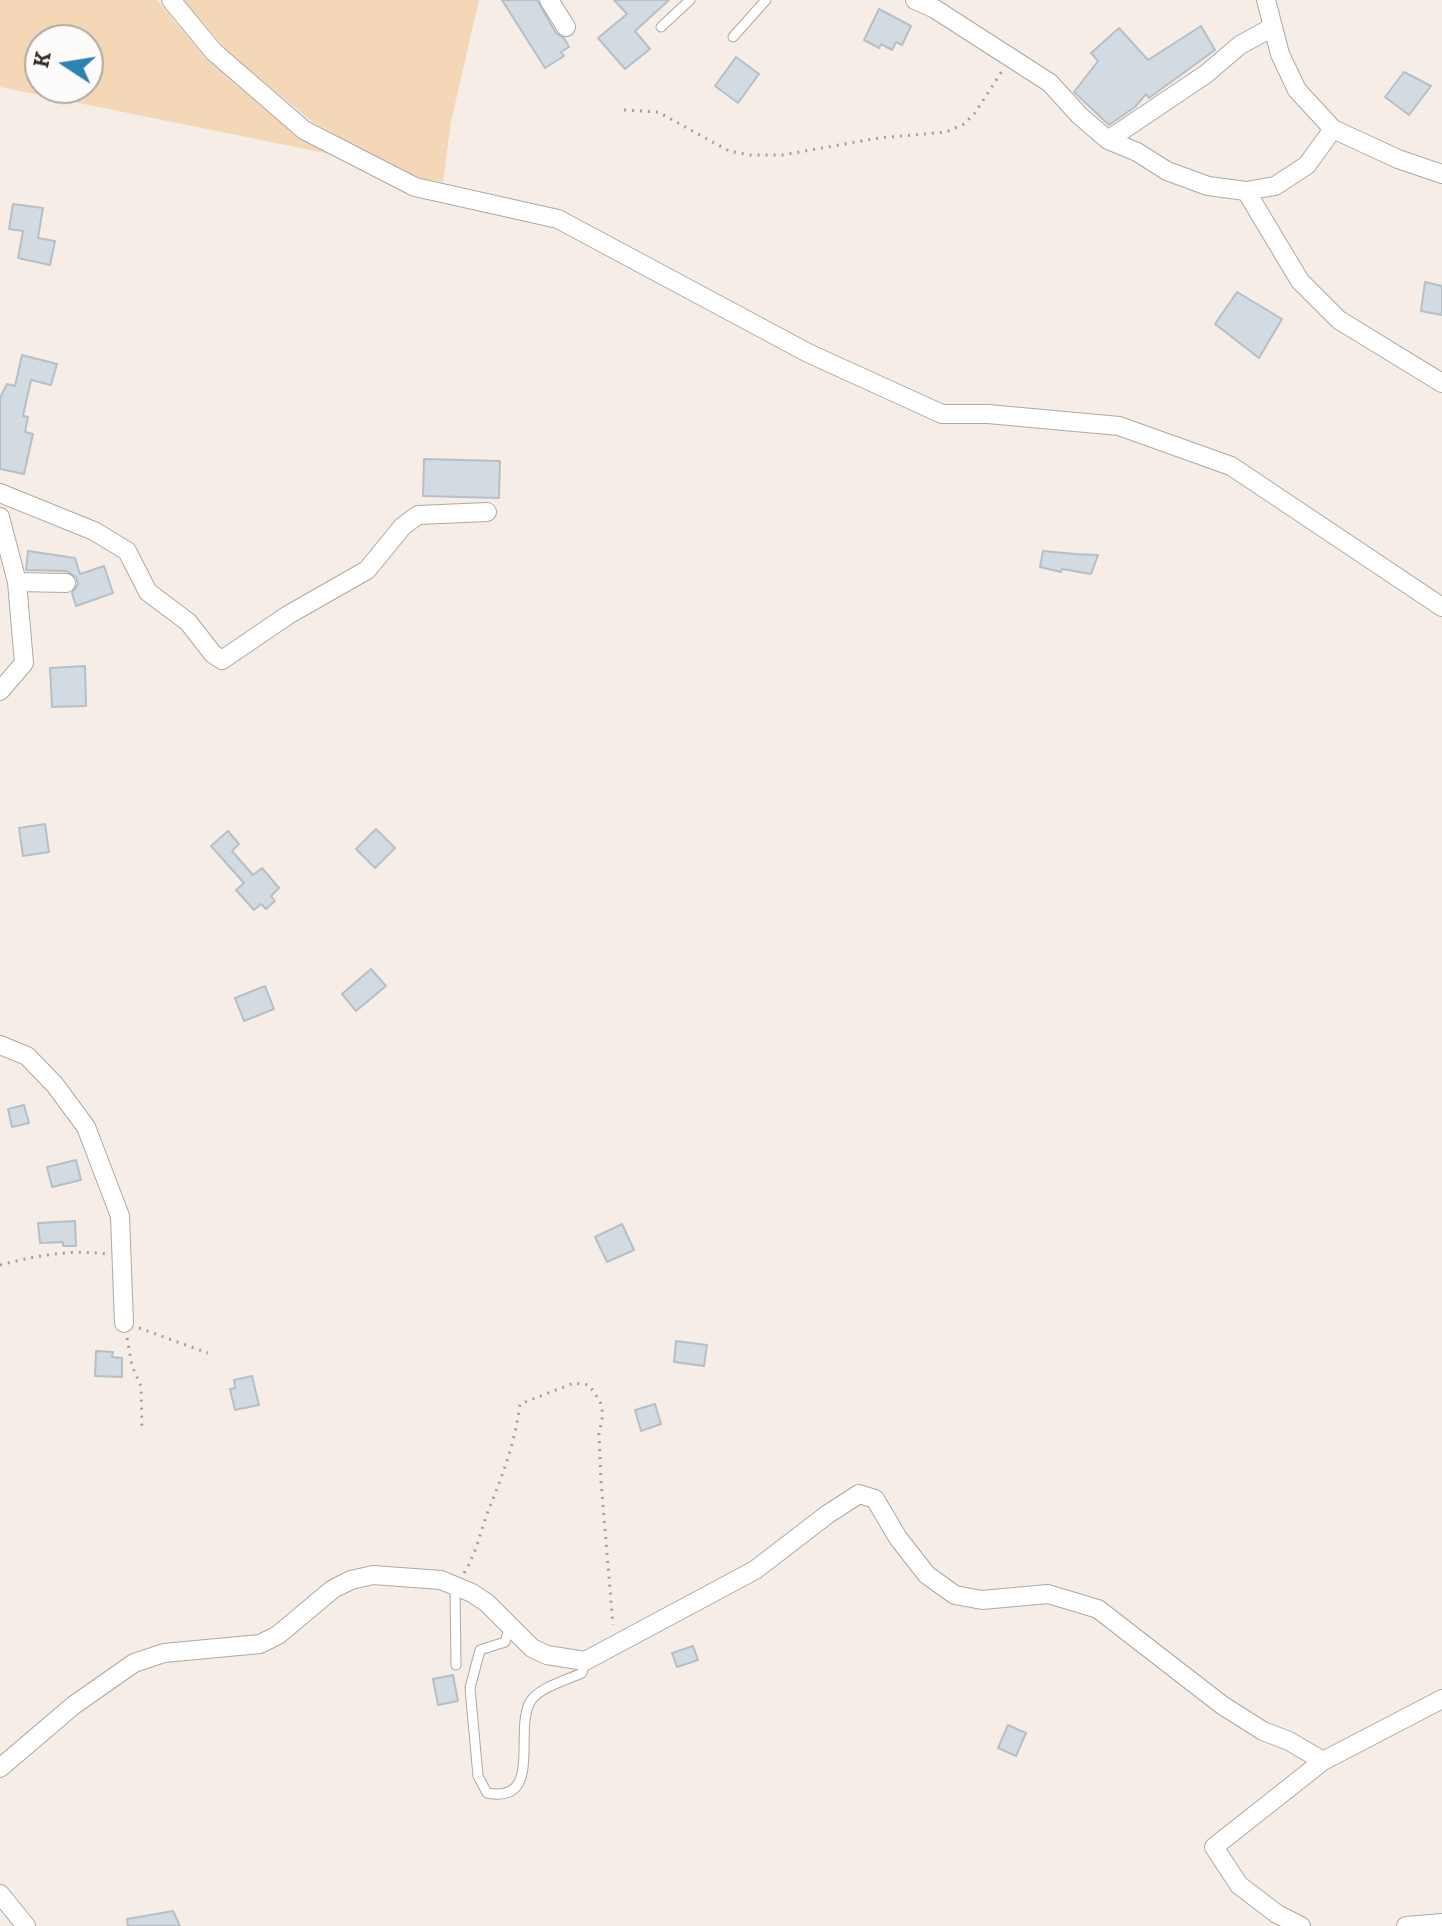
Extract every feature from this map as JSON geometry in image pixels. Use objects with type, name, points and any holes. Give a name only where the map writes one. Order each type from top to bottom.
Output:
[{"type":"street","points":[[171,0],[214,52],[304,130],[415,187],[558,219],[808,353],[942,414],[988,414],[1119,426],[1231,466],[1442,607]]},
{"type":"street","points":[[549,0],[566,27]]},
{"type":"street","points":[[915,0],[935,9],[1050,83],[1079,115],[1108,140],[1137,152],[1167,171],[1208,186],[1246,191],[1275,186],[1307,165],[1333,129]]},
{"type":"street","points":[[1266,0],[1280,54],[1297,90],[1333,129],[1398,159],[1442,174]]},
{"type":"street","points":[[1108,140],[1206,74],[1240,45],[1273,27]]},
{"type":"street","points":[[1246,191],[1300,281],[1339,320],[1442,383]]},
{"type":"street","points":[[0,493],[94,531],[127,551],[148,592],[188,622],[213,654],[222,660],[288,615],[367,570],[403,526],[418,515],[487,512]]},
{"type":"street","points":[[0,517],[17,582],[24,663],[0,691]]},
{"type":"street","points":[[17,582],[66,583]]},
{"type":"street","points":[[0,1045],[27,1056],[55,1085],[86,1127],[120,1216],[124,1323]]},
{"type":"street","points":[[0,1768],[74,1705],[134,1663],[164,1653],[260,1644],[278,1635],[333,1589],[351,1580],[373,1575],[441,1580],[487,1603],[532,1648],[547,1655],[585,1661],[755,1570],[859,1494],[875,1499],[898,1538],[927,1575],[955,1595],[982,1600],[1048,1594],[1098,1609],[1222,1705],[1263,1731],[1289,1741],[1323,1761]]},
{"type":"street","points":[[1301,1926],[1277,1914],[1239,1885],[1214,1847],[1323,1761],[1442,1699]]},
{"type":"street","points":[[0,1894],[26,1926]]},
{"type":"street","points":[[1406,1926],[1442,1923]]},
{"type":"lane","points":[[661,27],[690,0]]},
{"type":"lane","points":[[733,37],[766,0]]},
{"type":"lane","points":[[455,1586],[456,1665]]},
{"type":"lane","points":[[510,1626],[505,1642],[480,1650],[470,1688],[478,1776],[487,1793],[503,1796],[517,1789],[522,1777],[523,1732],[529,1702],[537,1694],[582,1673],[585,1661]]},
{"type":"path","points":[[624,110],[658,112],[729,151],[750,155],[782,155],[879,138],[946,132],[964,124],[975,113],[1010,58]]},
{"type":"path","points":[[0,1265],[42,1254],[91,1252],[122,1256]]},
{"type":"path","points":[[124,1323],[208,1353]]},
{"type":"path","points":[[124,1323],[132,1366],[141,1386],[142,1429]]},
{"type":"path","points":[[455,1586],[473,1559],[486,1516],[511,1456],[520,1404],[574,1383],[589,1385],[600,1401],[603,1414],[599,1434],[614,1646]]},
{"type":"shaded area","points":[[0,0],[157,0],[206,58],[295,135],[330,154],[84,104],[104,104],[104,24],[24,24],[24,92],[0,87]]},
{"type":"shaded area","points":[[184,0],[479,0],[451,122],[443,182],[412,177],[311,121],[229,53]]},
{"type":"building","points":[[502,0],[537,0],[556,33],[564,38],[569,47],[561,52],[564,56],[545,68]]},
{"type":"building","points":[[614,0],[669,0],[635,31],[650,49],[625,69],[598,38],[627,14]]},
{"type":"building","points":[[879,9],[911,26],[902,45],[896,42],[892,50],[881,44],[879,48],[864,40]]},
{"type":"building","points":[[1201,26],[1215,50],[1149,98],[1146,94],[1135,107],[1109,125],[1074,92],[1098,61],[1091,53],[1119,28],[1148,60]]},
{"type":"building","points":[[736,57],[759,74],[738,103],[715,86]]},
{"type":"building","points":[[1404,72],[1431,86],[1409,115],[1385,97]]},
{"type":"building","points":[[13,204],[43,208],[38,238],[55,241],[50,265],[18,258],[23,231],[9,229]]},
{"type":"building","points":[[1425,282],[1442,286],[1442,315],[1421,311]]},
{"type":"building","points":[[1237,292],[1282,319],[1259,358],[1215,324]]},
{"type":"building","points":[[22,355],[57,364],[51,385],[31,380],[23,416],[28,417],[25,432],[33,434],[24,474],[0,469],[0,398],[7,384],[15,386]]},
{"type":"building","points":[[424,459],[500,461],[499,498],[423,496]]},
{"type":"building","points":[[28,551],[75,558],[80,574],[104,566],[113,593],[76,606],[72,593],[78,584],[76,577],[66,571],[26,570]]},
{"type":"building","points":[[1043,551],[1098,555],[1091,574],[1062,569],[1061,572],[1040,567]]},
{"type":"building","points":[[85,666],[86,706],[52,707],[50,668]]},
{"type":"building","points":[[45,824],[49,852],[23,856],[19,828]]},
{"type":"building","points":[[376,829],[395,848],[375,868],[356,849]]},
{"type":"building","points":[[228,831],[239,844],[232,851],[253,875],[262,868],[279,888],[271,896],[275,901],[266,909],[261,904],[254,910],[236,890],[244,883],[211,846]]},
{"type":"building","points":[[371,969],[386,986],[356,1011],[342,994]]},
{"type":"building","points":[[265,986],[274,1009],[244,1021],[235,998]]},
{"type":"building","points":[[24,1105],[29,1123],[12,1127],[8,1109]]},
{"type":"building","points":[[76,1160],[81,1180],[52,1187],[47,1167]]},
{"type":"building","points":[[75,1221],[76,1246],[63,1246],[63,1242],[40,1243],[38,1223]]},
{"type":"building","points":[[622,1224],[634,1250],[607,1262],[595,1237]]},
{"type":"building","points":[[676,1341],[707,1345],[704,1366],[674,1362]]},
{"type":"building","points":[[96,1351],[113,1352],[112,1357],[122,1358],[122,1377],[95,1376]]},
{"type":"building","points":[[252,1376],[259,1405],[235,1410],[230,1389],[235,1388],[234,1380]]},
{"type":"building","points":[[655,1404],[661,1424],[641,1431],[635,1410]]},
{"type":"building","points":[[693,1646],[698,1660],[677,1667],[672,1653]]},
{"type":"building","points":[[453,1675],[458,1701],[438,1705],[433,1679]]},
{"type":"building","points":[[1008,1725],[1026,1733],[1016,1756],[998,1748]]},
{"type":"building","points":[[173,1911],[180,1926],[128,1926],[127,1919]]}]
